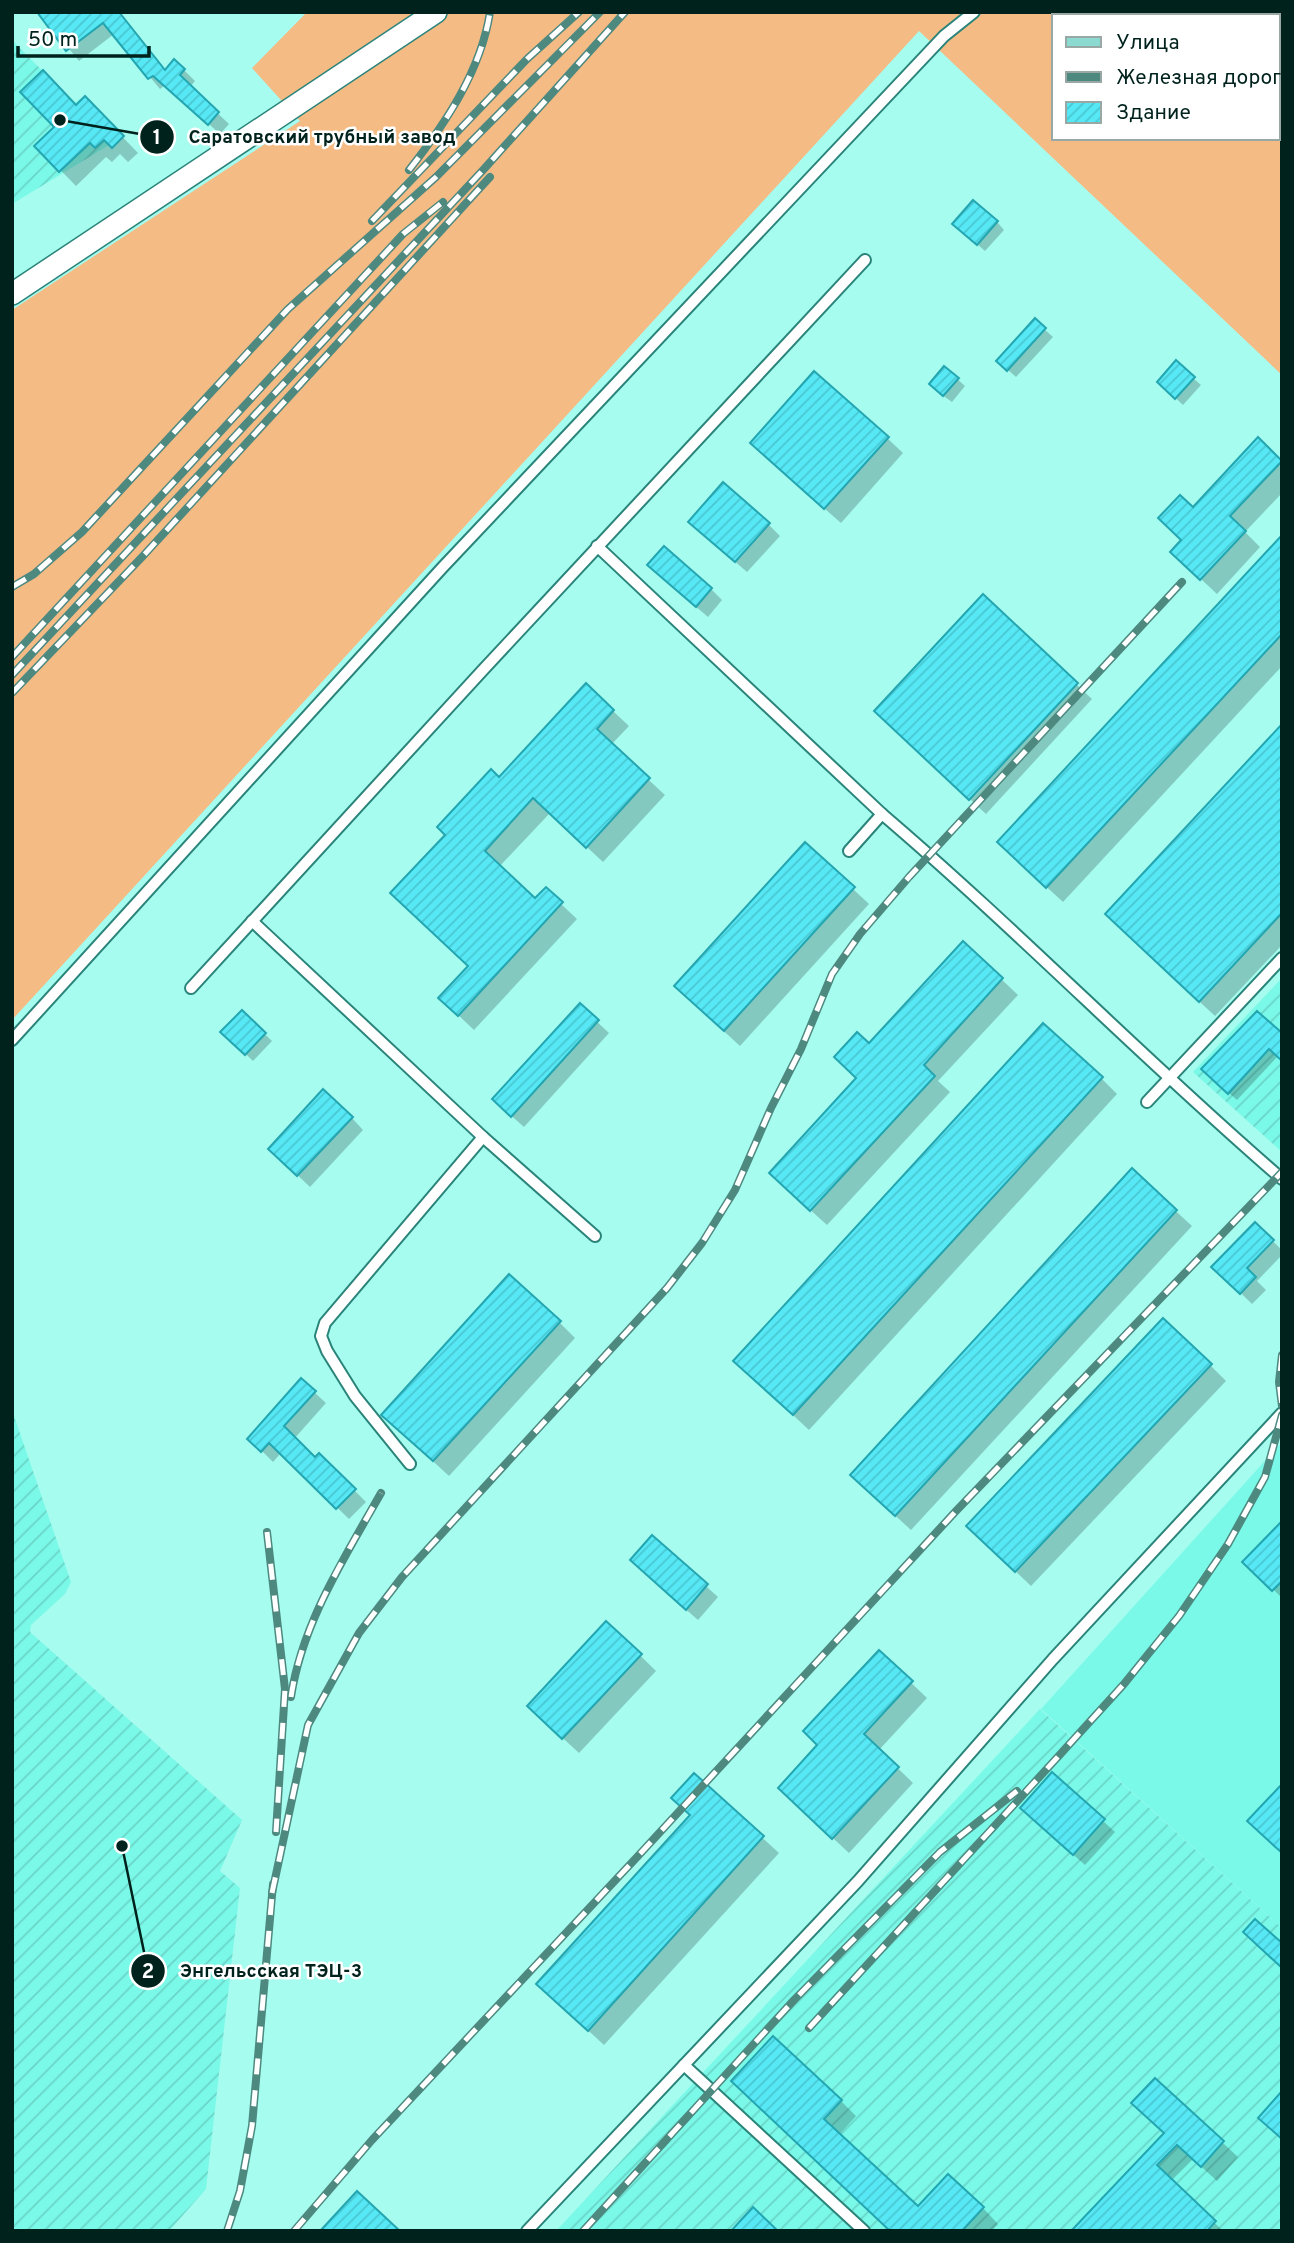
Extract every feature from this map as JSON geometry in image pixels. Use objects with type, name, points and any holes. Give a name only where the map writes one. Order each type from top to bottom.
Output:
[{"type":"street","points":[[12,294],[436,12]]},
{"type":"lane","points":[[12,1040],[452,558],[944,36],[974,12]]},
{"type":"lane","points":[[191,988],[597,546],[865,260]]},
{"type":"lane","points":[[597,546],[882,814],[1282,1179]]},
{"type":"lane","points":[[849,850],[882,814]]},
{"type":"lane","points":[[252,921],[483,1137],[595,1236]]},
{"type":"lane","points":[[1147,1102],[1282,958]]},
{"type":"lane","points":[[410,1464],[355,1396],[327,1351],[321,1336],[325,1322],[483,1137]]},
{"type":"lane","points":[[527,2231],[859,1881],[1053,1659],[1282,1413]]},
{"type":"lane","points":[[684,2065],[864,2231]]},
{"type":"shaded area","points":[[307,12],[1192,12],[1194,14],[1052,14],[1052,140],[1280,140],[1280,112],[1282,114],[1282,375],[919,31],[12,1020],[12,310],[300,121],[252,68]]},
{"type":"shaded area","points":[[12,40],[74,103],[85,96],[124,136],[12,204]]},
{"type":"shaded area","points":[[1282,978],[1282,1152],[1193,1072]]},
{"type":"shaded area","points":[[12,1410],[71,1582],[65,1594],[31,1625],[30,1632],[242,1820],[220,1871],[240,1888],[206,2189],[169,2231],[12,2231]]},
{"type":"shaded area","points":[[1282,1442],[1282,1928],[1041,1709]]},
{"type":"shaded area","points":[[1040,1709],[1282,1928],[1282,2231],[556,2231]]},
{"type":"building","points":[[37,12],[119,12],[165,70],[174,59],[185,69],[180,75],[219,112],[208,125],[153,76],[148,79],[103,23],[66,51]]},
{"type":"building","points":[[43,70],[76,105],[85,96],[124,136],[112,148],[104,140],[95,148],[90,143],[59,172],[34,146],[54,127],[20,92]]},
{"type":"building","points":[[973,200],[998,221],[977,245],[952,224]]},
{"type":"building","points":[[1035,318],[1046,328],[1007,371],[996,361]]},
{"type":"building","points":[[1176,360],[1195,377],[1175,399],[1157,382]]},
{"type":"building","points":[[944,366],[959,378],[943,396],[929,384]]},
{"type":"building","points":[[814,371],[889,437],[824,509],[750,443]]},
{"type":"building","points":[[1258,437],[1282,461],[1230,516],[1246,531],[1200,580],[1170,552],[1181,540],[1158,518],[1180,495],[1193,507]]},
{"type":"building","points":[[723,482],[770,523],[735,562],[688,522]]},
{"type":"building","points":[[1282,535],[1282,634],[1046,888],[997,842]]},
{"type":"building","points":[[664,546],[712,588],[696,607],[647,565]]},
{"type":"building","points":[[983,594],[1078,683],[969,800],[874,711]]},
{"type":"building","points":[[586,683],[614,710],[597,729],[650,778],[586,848],[533,798],[485,851],[535,898],[546,887],[563,902],[458,1016],[438,998],[468,966],[390,893],[445,835],[437,827],[491,769],[499,777]]},
{"type":"building","points":[[1282,724],[1282,913],[1199,1002],[1105,914]]},
{"type":"building","points":[[805,842],[855,887],[724,1031],[674,986]]},
{"type":"building","points":[[963,941],[1003,978],[924,1065],[935,1076],[810,1211],[769,1173],[856,1078],[834,1057],[857,1032],[869,1043]]},
{"type":"building","points":[[580,1003],[599,1020],[511,1117],[492,1099]]},
{"type":"building","points":[[242,1010],[266,1033],[245,1055],[220,1032]]},
{"type":"building","points":[[1257,1011],[1282,1033],[1282,1061],[1269,1049],[1228,1094],[1201,1069]]},
{"type":"building","points":[[1043,1023],[1103,1077],[793,1415],[733,1361]]},
{"type":"building","points":[[323,1089],[353,1117],[297,1176],[268,1149]]},
{"type":"building","points":[[1132,1168],[1177,1210],[895,1516],[850,1475]]},
{"type":"building","points":[[1255,1222],[1274,1240],[1247,1268],[1256,1277],[1240,1294],[1211,1267]]},
{"type":"building","points":[[509,1274],[561,1321],[433,1461],[381,1415]]},
{"type":"building","points":[[1163,1318],[1212,1364],[1015,1572],[966,1526]]},
{"type":"building","points":[[301,1378],[316,1391],[284,1426],[315,1457],[319,1453],[356,1489],[336,1509],[269,1443],[261,1452],[247,1439]]},
{"type":"building","points":[[1282,1521],[1282,1581],[1272,1591],[1242,1562]]},
{"type":"building","points":[[652,1535],[708,1584],[686,1610],[630,1560]]},
{"type":"building","points":[[606,1621],[642,1654],[562,1739],[527,1706]]},
{"type":"building","points":[[879,1650],[913,1681],[864,1734],[899,1767],[832,1839],[778,1788],[817,1745],[803,1731]]},
{"type":"building","points":[[1052,1772],[1105,1819],[1073,1855],[1020,1808]]},
{"type":"building","points":[[694,1773],[764,1836],[588,2031],[536,1984],[690,1815],[671,1798]]},
{"type":"building","points":[[1282,1784],[1282,1853],[1247,1821]]},
{"type":"building","points":[[1255,1919],[1282,1943],[1282,1968],[1243,1932]]},
{"type":"building","points":[[773,2036],[842,2100],[824,2119],[918,2206],[948,2174],[984,2207],[962,2231],[890,2231],[731,2081]]},
{"type":"building","points":[[1155,2078],[1224,2141],[1201,2167],[1177,2145],[1157,2165],[1216,2221],[1207,2231],[1071,2231],[1164,2133],[1131,2103]]},
{"type":"building","points":[[1282,2091],[1282,2139],[1258,2118]]},
{"type":"building","points":[[357,2191],[400,2231],[320,2231]]},
{"type":"building","points":[[753,2207],[778,2231],[731,2231]]},
{"type":"railway","points":[[409,170],[460,96],[479,55],[490,12]]},
{"type":"railway","points":[[372,221],[527,59],[579,12]]},
{"type":"railway","points":[[12,587],[34,574],[82,532],[288,309],[436,177],[600,12]]},
{"type":"railway","points":[[12,675],[484,169],[625,12]]},
{"type":"railway","points":[[12,693],[143,556],[490,177]]},
{"type":"railway","points":[[12,657],[403,234],[443,202]]},
{"type":"railway","points":[[272,1893],[308,1725],[359,1633],[402,1577],[667,1288],[702,1243],[735,1190],[771,1108],[801,1049],[832,974],[860,934],[909,877],[1182,582]]},
{"type":"railway","points":[[294,2231],[372,2140],[956,1511],[1282,1172]]},
{"type":"railway","points":[[1282,1355],[1279,1382],[1282,1406]]},
{"type":"railway","points":[[809,2028],[1124,1684],[1179,1616],[1228,1544],[1265,1477],[1282,1415]]},
{"type":"railway","points":[[291,1697],[305,1643],[315,1617],[381,1493]]},
{"type":"railway","points":[[267,1532],[285,1689],[276,1832]]},
{"type":"railway","points":[[583,2231],[794,2000],[940,1852],[1017,1791]]},
{"type":"railway","points":[[227,2231],[240,2191],[252,2126],[273,1884]]},
{"type":"place","name":"Саратовский трубный завод","points":[[60,120]]},
{"type":"place","name":"Энгельсская ТЭЦ-3","points":[[122,1846]]}]
